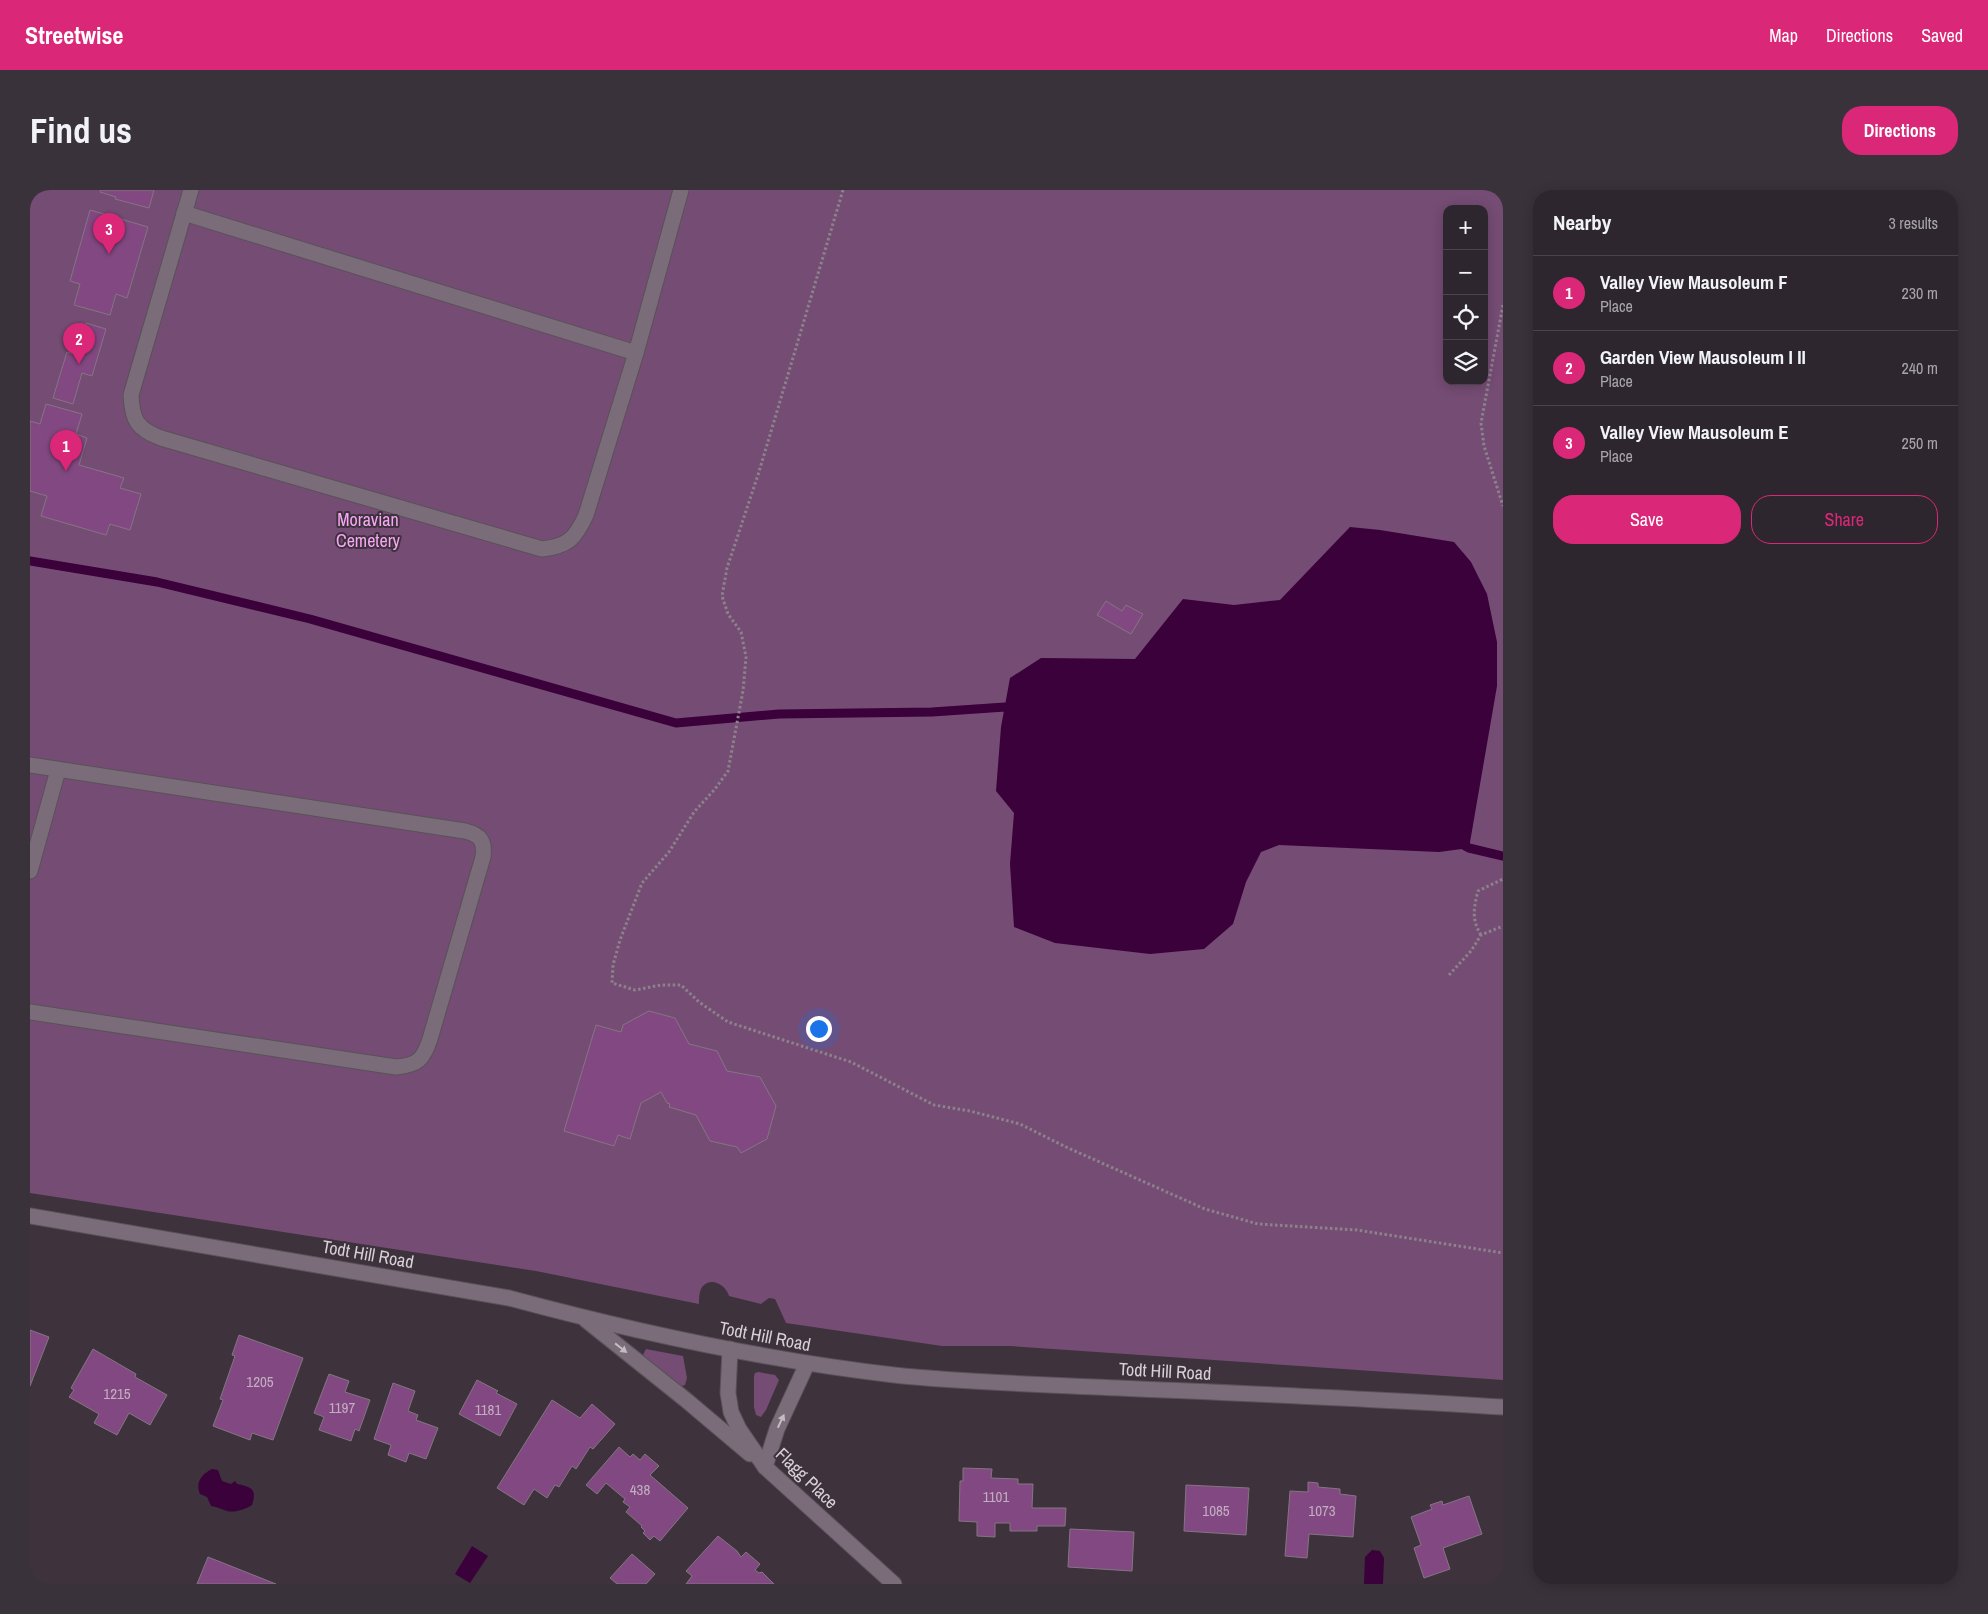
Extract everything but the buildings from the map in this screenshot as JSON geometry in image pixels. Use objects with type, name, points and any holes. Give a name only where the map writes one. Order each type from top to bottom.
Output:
[{"type":"street","points":[[191,190],[132,395],[132,412],[138,424],[148,433],[161,438],[542,549],[555,548],[567,543],[579,531],[586,515],[636,353],[681,190]]},
{"type":"street","points":[[184,213],[636,353]]},
{"type":"street","points":[[30,765],[465,831],[474,833],[481,838],[484,846],[484,857],[425,1052],[418,1062],[408,1066],[396,1067],[30,1012]]},
{"type":"street","points":[[30,871],[58,770]]},
{"type":"street","name":"Todt Hill Road","points":[[30,1216],[510,1298],[583,1318],[807,1364],[898,1375],[1005,1382],[1399,1400],[1503,1407]]},
{"type":"street","points":[[583,1318],[686,1400],[765,1467],[777,1429],[807,1364]]},
{"type":"street","name":"Flagg Place","points":[[730,1349],[728,1393],[731,1412],[739,1429],[765,1467],[894,1584]]},
{"type":"path","points":[[843,190],[758,475],[727,568],[722,596],[728,614],[741,632],[746,657],[742,698],[728,770],[715,789],[694,812],[669,852],[642,883],[620,940],[613,965],[612,983],[635,990],[661,985],[681,985],[699,1002],[728,1022],[851,1062],[934,1105],[970,1111],[1020,1124],[1066,1147],[1204,1209],[1258,1224],[1357,1230],[1503,1253]]},
{"type":"path","points":[[1503,304],[1481,423],[1484,446],[1503,506]]},
{"type":"path","points":[[1481,935],[1476,927],[1473,912],[1478,891],[1503,879]]},
{"type":"path","points":[[1449,975],[1471,951],[1481,935],[1503,926]]},
{"type":"green space","name":"Moravian Cemetery","points":[[30,190],[1503,190],[1503,1380],[1010,1346],[942,1346],[786,1323],[775,1299],[769,1298],[761,1304],[729,1296],[722,1285],[714,1282],[710,1282],[702,1287],[699,1304],[536,1271],[30,1193]]},
{"type":"green space","points":[[646,1349],[683,1356],[687,1378],[685,1385],[678,1385],[645,1358],[643,1355]]},
{"type":"green space","points":[[758,1372],[775,1375],[779,1380],[761,1417],[756,1415],[754,1407],[754,1376]]},
{"type":"shaded area","points":[[1350,527],[1454,542],[1471,562],[1487,594],[1497,642],[1497,686],[1469,848],[1439,852],[1279,845],[1261,852],[1246,882],[1233,924],[1204,949],[1150,954],[1055,943],[1014,927],[1010,864],[1014,813],[996,791],[1001,727],[1010,678],[1041,658],[1135,659],[1183,599],[1234,605],[1280,600]]},
{"type":"shaded area","points":[[212,1469],[218,1470],[222,1481],[231,1484],[235,1481],[237,1484],[250,1488],[254,1495],[252,1505],[233,1511],[211,1506],[207,1497],[200,1494],[198,1486],[202,1476]]},
{"type":"shaded area","points":[[472,1546],[488,1556],[470,1583],[455,1574]]},
{"type":"shaded area","points":[[1372,1550],[1380,1551],[1384,1558],[1383,1584],[1364,1584],[1365,1557]]},
{"type":"waterway","points":[[30,561],[157,582],[310,619],[676,723],[779,714],[932,712],[1005,707],[1017,710]]},
{"type":"waterway","points":[[1458,842],[1469,848],[1503,856]]},
{"type":"place","name":"Valley View Mausoleum E","points":[[109,254]]},
{"type":"place","name":"Garden View Mausoleum I II","points":[[79,364]]},
{"type":"place","name":"Valley View Mausoleum F","points":[[66,471]]}]
